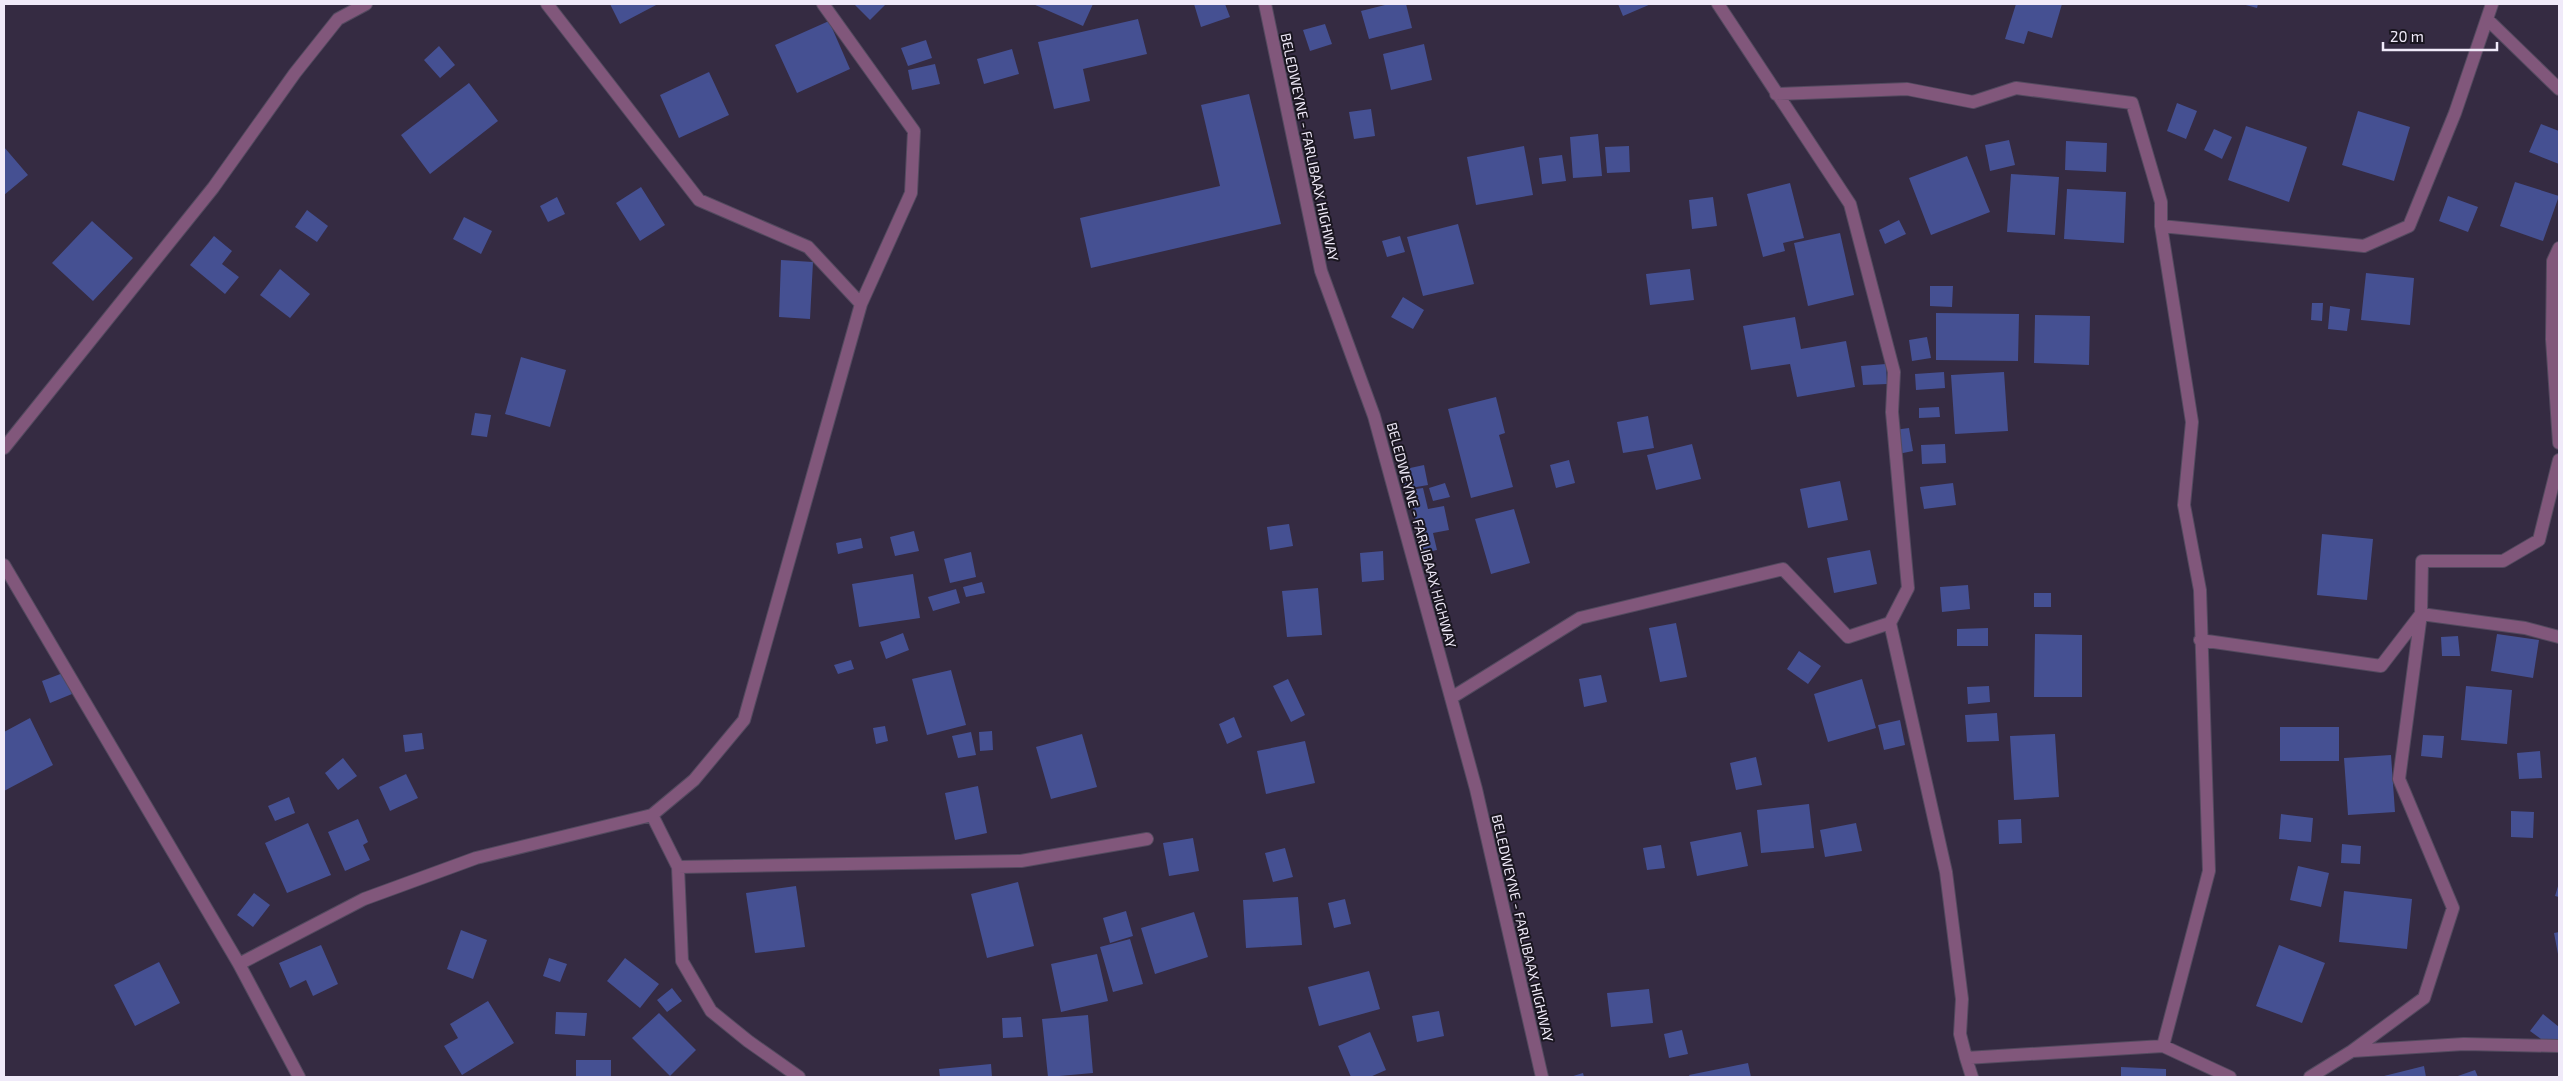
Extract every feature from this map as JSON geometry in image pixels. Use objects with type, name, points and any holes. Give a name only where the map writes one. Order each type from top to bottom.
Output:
[{"type":"street","points":[[4,448],[213,188],[295,73],[338,19],[366,4]]},
{"type":"street","points":[[547,4],[699,200],[808,247],[861,304]]},
{"type":"street","points":[[239,964],[364,899],[476,858],[652,815],[694,780],[744,720],[861,304],[911,193],[914,132],[824,4]]},
{"type":"street","name":"BELEDWEYNE - FARLIBAAX HIGHWAY","points":[[1265,4],[1321,271],[1374,416],[1476,789],[1542,1077]]},
{"type":"street","points":[[1718,4],[1850,204],[1894,372],[1892,412],[1908,588],[1890,623],[1946,872],[1962,1000],[1960,1034],[1972,1077]]},
{"type":"street","points":[[2161,226],[2364,246],[2409,226],[2455,113],[2492,4]]},
{"type":"street","points":[[2488,20],[2559,89]]},
{"type":"street","points":[[1776,94],[1907,89],[1973,102],[2016,88],[2132,103],[2161,202],[2161,226],[2192,422],[2184,505],[2200,590],[2200,640],[2210,871],[2163,1046]]},
{"type":"street","points":[[2559,248],[2553,261],[2552,339],[2559,443]]},
{"type":"street","points":[[2310,1077],[2352,1051],[2424,998],[2453,908],[2399,779],[2421,614],[2422,561],[2503,561],[2539,540],[2559,460]]},
{"type":"street","points":[[4,565],[239,964],[299,1077]]},
{"type":"street","points":[[1451,698],[1580,618],[1783,569],[1848,637],[1890,623]]},
{"type":"street","points":[[2200,640],[2381,666],[2421,614]]},
{"type":"street","points":[[2421,614],[2525,628],[2559,637]]},
{"type":"street","points":[[652,815],[678,867],[682,961],[711,1011],[748,1042],[799,1077]]},
{"type":"street","points":[[678,867],[1021,861],[1147,839]]},
{"type":"street","points":[[2352,1051],[2464,1044],[2559,1046]]},
{"type":"street","points":[[1966,1058],[2163,1046],[2230,1077]]},
{"type":"building","points":[[610,4],[658,4],[620,24]]},
{"type":"building","points":[[854,4],[886,4],[870,20]]},
{"type":"building","points":[[1033,4],[1093,4],[1083,26]]},
{"type":"building","points":[[1194,4],[1225,4],[1230,17],[1201,27]]},
{"type":"building","points":[[1389,4],[1406,4],[1412,28],[1369,39],[1361,11]]},
{"type":"building","points":[[1618,4],[1651,4],[1623,16]]},
{"type":"building","points":[[2016,4],[2062,4],[2052,38],[2028,31],[2024,44],[2005,39]]},
{"type":"building","points":[[2242,4],[2258,4],[2257,8]]},
{"type":"building","points":[[1138,19],[1147,54],[1083,69],[1090,101],[1054,109],[1038,42]]},
{"type":"building","points":[[829,21],[850,69],[797,93],[775,45]]},
{"type":"building","points":[[1325,24],[1332,44],[1310,51],[1303,30]]},
{"type":"building","points":[[926,40],[932,58],[908,66],[901,48]]},
{"type":"building","points":[[1424,44],[1432,80],[1391,90],[1383,54]]},
{"type":"building","points":[[439,46],[455,65],[440,78],[424,60]]},
{"type":"building","points":[[1012,49],[1019,74],[984,84],[977,59]]},
{"type":"building","points":[[935,64],[940,84],[912,90],[908,70]]},
{"type":"building","points":[[709,72],[729,115],[679,138],[660,95]]},
{"type":"building","points":[[469,83],[498,121],[430,174],[401,135]]},
{"type":"building","points":[[1249,94],[1281,224],[1091,268],[1080,218],[1220,186],[1201,105]]},
{"type":"building","points":[[2177,103],[2197,111],[2186,139],[2167,131]]},
{"type":"building","points":[[1371,109],[1375,136],[1354,139],[1349,112]]},
{"type":"building","points":[[2358,111],[2410,127],[2394,181],[2342,165]]},
{"type":"building","points":[[2541,124],[2559,131],[2559,164],[2529,152]]},
{"type":"building","points":[[2246,126],[2307,147],[2289,202],[2228,180]]},
{"type":"building","points":[[2214,129],[2232,137],[2222,159],[2204,150]]},
{"type":"building","points":[[1598,134],[1602,176],[1573,178],[1570,137]]},
{"type":"building","points":[[2009,140],[2015,165],[1990,171],[1985,145]]},
{"type":"building","points":[[2066,141],[2107,143],[2106,172],[2065,170]]},
{"type":"building","points":[[1524,146],[1533,195],[1476,205],[1467,157]]},
{"type":"building","points":[[1629,146],[1630,172],[1607,173],[1605,147]]},
{"type":"building","points":[[4,147],[28,175],[4,195]]},
{"type":"building","points":[[1562,155],[1566,181],[1542,184],[1539,158]]},
{"type":"building","points":[[1967,156],[1990,212],[1931,235],[1909,178]]},
{"type":"building","points":[[2011,174],[2059,177],[2055,235],[2007,232]]},
{"type":"building","points":[[2515,182],[2559,196],[2543,241],[2500,226]]},
{"type":"building","points":[[1790,183],[1804,238],[1783,243],[1785,251],[1763,257],[1747,194]]},
{"type":"building","points":[[641,187],[665,225],[640,241],[616,203]]},
{"type":"building","points":[[2067,189],[2126,192],[2124,243],[2064,239]]},
{"type":"building","points":[[2448,196],[2478,207],[2468,232],[2439,221]]},
{"type":"building","points":[[557,197],[565,214],[548,222],[540,206]]},
{"type":"building","points":[[1713,197],[1717,226],[1692,229],[1689,200]]},
{"type":"building","points":[[307,210],[328,226],[317,242],[295,227]]},
{"type":"building","points":[[464,217],[492,231],[481,254],[453,239]]},
{"type":"building","points":[[1899,220],[1906,234],[1885,244],[1879,230]]},
{"type":"building","points":[[92,221],[133,258],[93,301],[52,263]]},
{"type":"building","points":[[1458,224],[1474,284],[1423,296],[1407,237]]},
{"type":"building","points":[[1840,233],[1854,295],[1808,306],[1794,243]]},
{"type":"building","points":[[214,236],[232,251],[222,264],[239,277],[225,294],[190,265]]},
{"type":"building","points":[[1400,236],[1405,252],[1387,257],[1382,241]]},
{"type":"building","points":[[781,260],[813,262],[810,319],[779,317]]},
{"type":"building","points":[[280,269],[310,294],[290,318],[260,295]]},
{"type":"building","points":[[1690,269],[1694,300],[1650,305],[1646,274]]},
{"type":"building","points":[[2366,273],[2414,278],[2410,325],[2361,320]]},
{"type":"building","points":[[1930,286],[1953,286],[1952,307],[1930,306]]},
{"type":"building","points":[[1403,297],[1424,310],[1413,329],[1391,317]]},
{"type":"building","points":[[2312,303],[2323,303],[2322,321],[2311,320]]},
{"type":"building","points":[[2330,306],[2350,309],[2347,331],[2328,329]]},
{"type":"building","points":[[1936,313],[2019,314],[2018,361],[1936,360]]},
{"type":"building","points":[[2035,315],[2090,316],[2089,365],[2034,363]]},
{"type":"building","points":[[1795,317],[1801,349],[1846,341],[1855,387],[1797,397],[1790,364],[1751,370],[1743,326]]},
{"type":"building","points":[[1927,337],[1931,358],[1912,361],[1909,340]]},
{"type":"building","points":[[521,357],[566,370],[550,427],[505,414]]},
{"type":"building","points":[[1886,364],[1887,384],[1863,385],[1861,366]]},
{"type":"building","points":[[1944,372],[1945,388],[1916,390],[1915,374]]},
{"type":"building","points":[[2004,372],[2008,431],[1955,434],[1951,375]]},
{"type":"building","points":[[1496,397],[1505,433],[1499,435],[1513,487],[1471,498],[1448,409]]},
{"type":"building","points":[[1939,407],[1940,417],[1919,418],[1919,408]]},
{"type":"building","points":[[475,413],[491,415],[487,437],[471,435]]},
{"type":"building","points":[[1648,416],[1654,448],[1623,453],[1617,422]]},
{"type":"building","points":[[1909,428],[1913,451],[1898,454],[1894,430]]},
{"type":"building","points":[[1692,444],[1701,479],[1656,490],[1647,455]]},
{"type":"building","points":[[1945,444],[1946,463],[1922,464],[1921,445]]},
{"type":"building","points":[[1569,460],[1575,483],[1556,488],[1550,465]]},
{"type":"building","points":[[1424,465],[1428,485],[1405,489],[1401,470]]},
{"type":"building","points":[[1840,481],[1848,520],[1808,528],[1800,489]]},
{"type":"building","points":[[1445,483],[1450,497],[1433,501],[1429,488]]},
{"type":"building","points":[[1953,483],[1956,505],[1924,509],[1920,487]]},
{"type":"building","points":[[1423,488],[1428,509],[1444,506],[1449,530],[1433,533],[1437,550],[1423,553],[1409,490]]},
{"type":"building","points":[[1514,509],[1530,563],[1491,574],[1475,519]]},
{"type":"building","points":[[1289,524],[1293,546],[1270,550],[1267,527]]},
{"type":"building","points":[[914,531],[919,551],[895,556],[890,537]]},
{"type":"building","points":[[2322,534],[2373,539],[2367,600],[2317,595]]},
{"type":"building","points":[[861,538],[863,548],[838,554],[836,543]]},
{"type":"building","points":[[1870,550],[1877,584],[1834,593],[1827,558]]},
{"type":"building","points":[[1383,551],[1384,580],[1362,582],[1360,553]]},
{"type":"building","points":[[971,552],[976,577],[950,583],[944,559]]},
{"type":"building","points":[[913,574],[920,618],[859,627],[852,584]]},
{"type":"building","points":[[982,582],[985,593],[966,597],[963,587]]},
{"type":"building","points":[[1968,585],[1970,609],[1942,612],[1940,587]]},
{"type":"building","points":[[1318,588],[1322,635],[1287,637],[1282,591]]},
{"type":"building","points":[[956,589],[960,603],[933,611],[928,597]]},
{"type":"building","points":[[2034,593],[2051,593],[2051,607],[2034,607]]},
{"type":"building","points":[[1676,623],[1687,677],[1660,682],[1649,628]]},
{"type":"building","points":[[1988,628],[1988,646],[1957,646],[1957,629]]},
{"type":"building","points":[[903,633],[909,650],[886,659],[880,642]]},
{"type":"building","points":[[2035,634],[2082,635],[2082,697],[2034,697]]},
{"type":"building","points":[[2497,634],[2539,640],[2533,678],[2491,671]]},
{"type":"building","points":[[2458,636],[2460,656],[2442,656],[2441,637]]},
{"type":"building","points":[[1799,651],[1821,666],[1808,684],[1787,669]]},
{"type":"building","points":[[851,660],[854,669],[838,674],[834,665]]},
{"type":"building","points":[[951,670],[966,725],[927,735],[912,679]]},
{"type":"building","points":[[63,673],[72,694],[50,703],[42,681]]},
{"type":"building","points":[[1601,675],[1607,702],[1584,707],[1579,679]]},
{"type":"building","points":[[1288,679],[1305,715],[1291,722],[1273,686]]},
{"type":"building","points":[[1862,679],[1876,728],[1828,742],[1814,694]]},
{"type":"building","points":[[1989,686],[1990,702],[1968,704],[1967,687]]},
{"type":"building","points":[[2466,686],[2512,690],[2507,744],[2461,740]]},
{"type":"building","points":[[1997,713],[1999,741],[1967,742],[1965,715]]},
{"type":"building","points":[[1234,717],[1242,737],[1227,744],[1219,724]]},
{"type":"building","points":[[30,718],[53,765],[4,791],[4,732]]},
{"type":"building","points":[[1900,720],[1905,745],[1884,750],[1878,725]]},
{"type":"building","points":[[885,726],[888,741],[876,744],[873,728]]},
{"type":"building","points":[[2280,727],[2339,727],[2339,761],[2280,761]]},
{"type":"building","points":[[992,731],[993,750],[980,751],[979,732]]},
{"type":"building","points":[[971,732],[976,755],[958,758],[952,736]]},
{"type":"building","points":[[422,733],[424,749],[405,752],[403,735]]},
{"type":"building","points":[[1082,734],[1097,787],[1051,799],[1036,747]]},
{"type":"building","points":[[2055,734],[2059,797],[2014,800],[2010,736]]},
{"type":"building","points":[[2423,735],[2444,736],[2442,758],[2421,756]]},
{"type":"building","points":[[1305,741],[1315,783],[1266,794],[1257,751]]},
{"type":"building","points":[[2540,751],[2542,778],[2519,779],[2517,753]]},
{"type":"building","points":[[2391,755],[2395,812],[2348,815],[2344,758]]},
{"type":"building","points":[[1756,757],[1762,785],[1736,790],[1730,763]]},
{"type":"building","points":[[343,758],[357,776],[338,790],[325,773]]},
{"type":"building","points":[[406,774],[418,798],[390,811],[379,787]]},
{"type":"building","points":[[978,786],[987,833],[955,840],[945,793]]},
{"type":"building","points":[[289,797],[295,813],[275,821],[268,806]]},
{"type":"building","points":[[1809,804],[1814,848],[1761,853],[1757,810]]},
{"type":"building","points":[[2511,811],[2534,812],[2533,838],[2511,837]]},
{"type":"building","points":[[2281,814],[2313,818],[2311,842],[2279,839]]},
{"type":"building","points":[[358,819],[368,842],[363,845],[370,860],[345,871],[328,832]]},
{"type":"building","points":[[2021,819],[2022,843],[1999,844],[1998,820]]},
{"type":"building","points":[[308,823],[331,875],[287,893],[265,843]]},
{"type":"building","points":[[1856,823],[1862,851],[1825,857],[1820,830]]},
{"type":"building","points":[[1741,832],[1748,866],[1697,876],[1690,842]]},
{"type":"building","points":[[1193,838],[1199,871],[1169,876],[1163,843]]},
{"type":"building","points":[[2342,844],[2361,846],[2360,864],[2341,863]]},
{"type":"building","points":[[1661,845],[1665,868],[1647,870],[1643,848]]},
{"type":"building","points":[[1285,848],[1293,877],[1273,882],[1265,853]]},
{"type":"building","points":[[2298,866],[2329,873],[2321,907],[2290,900]]},
{"type":"building","points":[[1018,882],[1034,946],[987,958],[971,894]]},
{"type":"building","points":[[2559,883],[2559,897],[2555,896]]},
{"type":"building","points":[[796,886],[805,947],[755,953],[746,893]]},
{"type":"building","points":[[2344,891],[2412,899],[2407,949],[2339,942]]},
{"type":"building","points":[[254,893],[270,905],[253,927],[237,915]]},
{"type":"building","points":[[1298,897],[1302,945],[1246,948],[1243,900]]},
{"type":"building","points":[[1345,899],[1351,924],[1334,928],[1328,903]]},
{"type":"building","points":[[1126,911],[1133,936],[1110,943],[1103,918]]},
{"type":"building","points":[[1194,912],[1208,957],[1155,974],[1141,928]]},
{"type":"building","points":[[461,930],[487,940],[473,979],[447,969]]},
{"type":"building","points":[[2559,932],[2559,954],[2558,954],[2554,933]]},
{"type":"building","points":[[1130,939],[1143,984],[1113,992],[1100,947]]},
{"type":"building","points":[[321,945],[338,984],[313,996],[306,980],[290,988],[279,963]]},
{"type":"building","points":[[2279,945],[2325,963],[2302,1023],[2256,1006]]},
{"type":"building","points":[[1097,954],[1108,1001],[1061,1012],[1051,964]]},
{"type":"building","points":[[549,958],[567,964],[560,982],[543,976]]},
{"type":"building","points":[[625,958],[659,984],[640,1008],[607,981]]},
{"type":"building","points":[[159,962],[180,1003],[135,1026],[114,985]]},
{"type":"building","points":[[1369,971],[1380,1009],[1319,1026],[1308,987]]},
{"type":"building","points":[[672,988],[682,1001],[667,1012],[657,1000]]},
{"type":"building","points":[[1649,989],[1653,1023],[1611,1027],[1607,993]]},
{"type":"building","points":[[488,1001],[514,1043],[462,1075],[444,1046],[458,1038],[450,1024]]},
{"type":"building","points":[[1439,1011],[1444,1036],[1417,1042],[1412,1016]]},
{"type":"building","points":[[556,1012],[587,1013],[585,1036],[555,1034]]},
{"type":"building","points":[[659,1013],[696,1050],[670,1076],[632,1038]]},
{"type":"building","points":[[2543,1014],[2559,1027],[2559,1038],[2552,1047],[2530,1031]]},
{"type":"building","points":[[1088,1015],[1093,1073],[1048,1077],[1042,1019]]},
{"type":"building","points":[[1021,1017],[1023,1037],[1003,1038],[1002,1018]]},
{"type":"building","points":[[1682,1030],[1688,1054],[1669,1058],[1664,1034]]},
{"type":"building","points":[[1370,1032],[1386,1070],[1370,1077],[1351,1077],[1338,1046]]},
{"type":"building","points":[[576,1060],[611,1060],[611,1077],[576,1077]]},
{"type":"building","points":[[1748,1063],[1751,1077],[1690,1077],[1689,1075]]},
{"type":"building","points":[[991,1064],[992,1077],[940,1077],[939,1069]]},
{"type":"building","points":[[2424,1066],[2426,1077],[2384,1077],[2384,1076]]},
{"type":"building","points":[[2121,1067],[2166,1069],[2166,1077],[2121,1077]]},
{"type":"building","points":[[2475,1070],[2478,1077],[2455,1077]]},
{"type":"building","points":[[1583,1073],[1584,1077],[1570,1077]]}]
